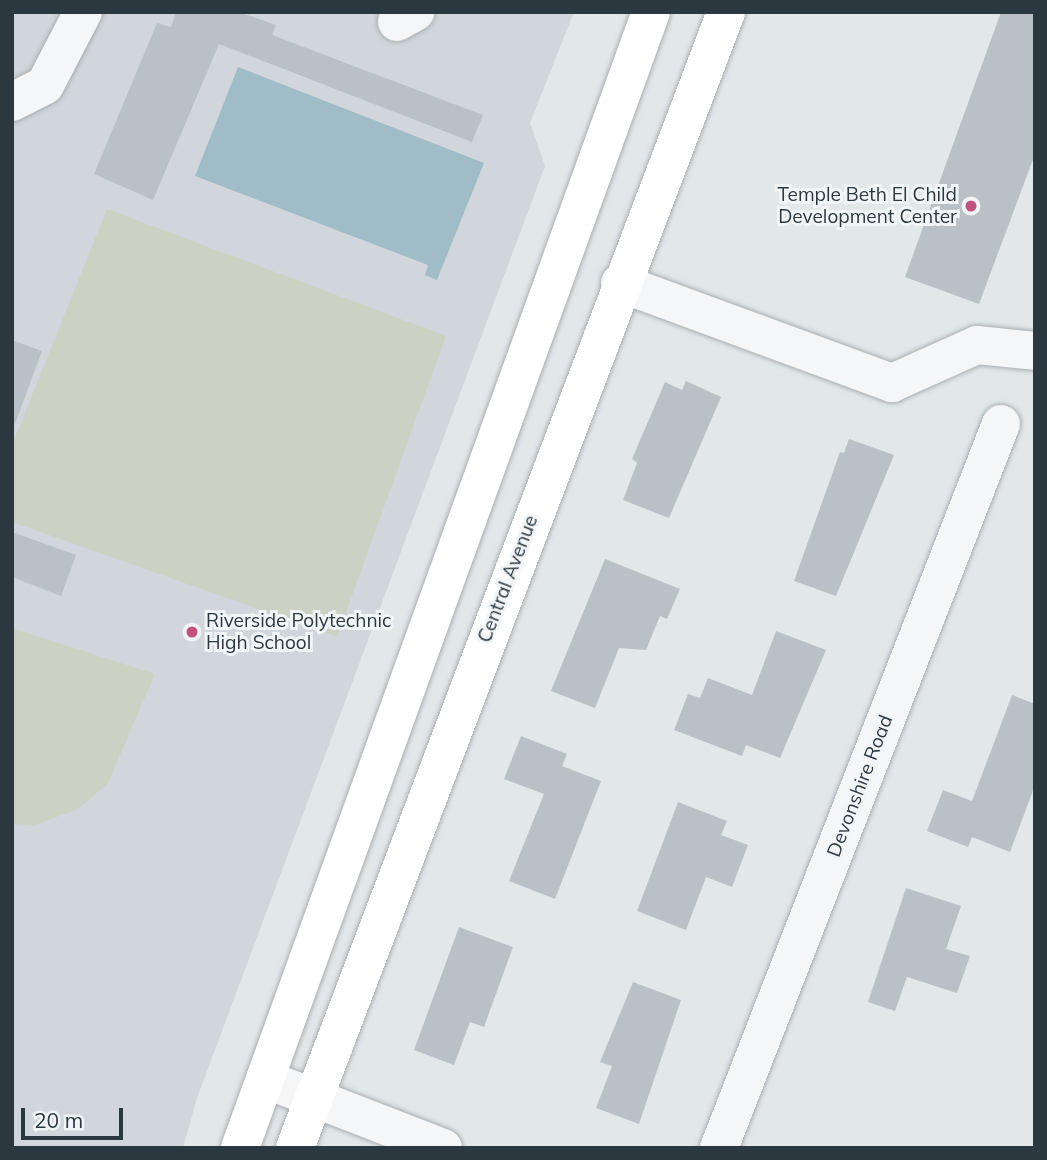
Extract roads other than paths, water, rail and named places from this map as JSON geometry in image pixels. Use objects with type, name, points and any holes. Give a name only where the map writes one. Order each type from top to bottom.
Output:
[{"type":"main road","points":[[240,1148],[651,12]]},
{"type":"main road","name":"Central Avenue","points":[[295,1148],[620,282],[726,12]]},
{"type":"street","points":[[12,102],[45,85],[82,12]]},
{"type":"street","points":[[620,282],[892,383],[977,345],[1035,351]]},
{"type":"street","name":"Devonshire Road","points":[[719,1148],[1001,424]]},
{"type":"street","points":[[265,1079],[443,1148]]},
{"type":"water","points":[[238,67],[484,163],[437,280],[425,275],[428,265],[195,176]]},
{"type":"place","name":"Temple Beth El Child Development Center","points":[[971,206]]},
{"type":"place","name":"Riverside Polytechnic High School","points":[[192,632]]}]
